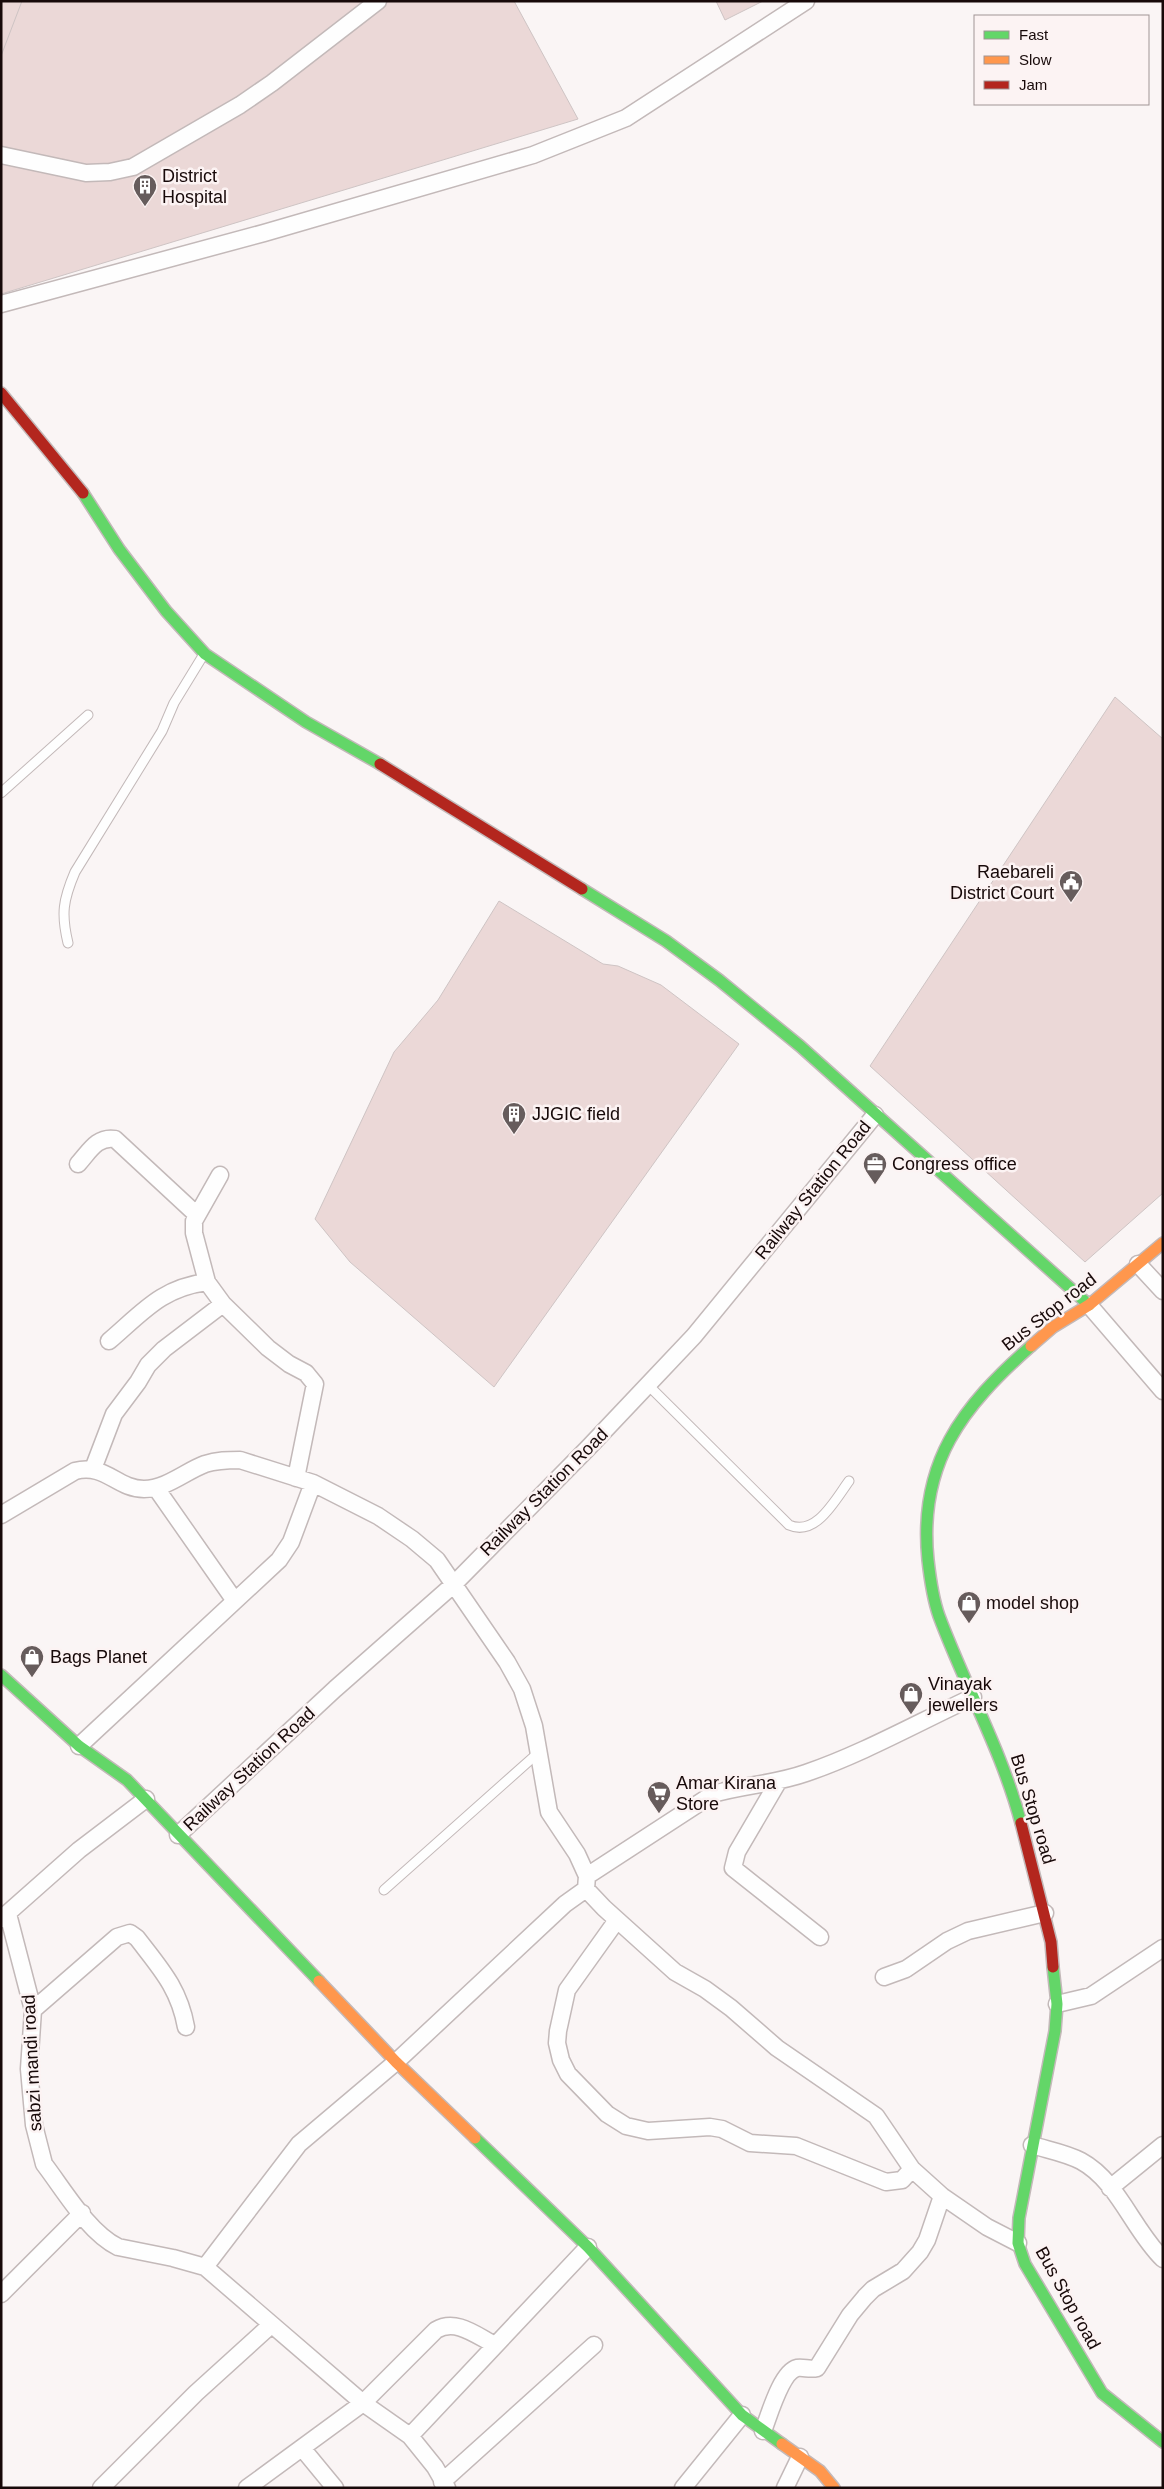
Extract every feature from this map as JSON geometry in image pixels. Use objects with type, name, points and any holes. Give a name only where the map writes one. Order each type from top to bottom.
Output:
[{"type":"street","points":[[1,155],[86,173],[110,172],[133,166],[240,105],[272,83],[378,1]]},
{"type":"street","points":[[1,304],[254,235],[533,155],[626,118],[806,1]]},
{"type":"street","points":[[1,393],[82,492],[119,549],[160,603],[205,654],[306,722],[408,780],[666,941],[778,1027],[1089,1304],[1163,1391]]},
{"type":"street","name":"Railway Station Road","points":[[178,1835],[335,1689],[453,1585],[648,1385],[694,1336],[875,1115]]},
{"type":"street","points":[[78,1164],[98,1141],[108,1138],[115,1139],[197,1215]]},
{"type":"street","points":[[220,1175],[194,1221],[194,1233],[207,1282],[222,1304],[268,1348],[312,1377],[315,1384],[296,1478]]},
{"type":"street","name":"Bus Stop road","points":[[1163,1243],[1089,1304],[1053,1327],[994,1379],[964,1416],[939,1459],[930,1492],[925,1532],[929,1569],[938,1614],[1011,1785],[1051,1942],[1056,2004],[1055,2031],[1024,2187],[1018,2243],[1025,2264],[1102,2393],[1163,2442]]},
{"type":"street","points":[[1138,1264],[1163,1291]]},
{"type":"street","points":[[109,1340],[166,1293],[188,1284],[207,1282]]},
{"type":"street","points":[[93,1469],[114,1414],[148,1365],[164,1349],[222,1304]]},
{"type":"street","points":[[1,1515],[75,1472],[93,1469],[131,1487],[156,1488],[216,1461],[240,1460],[313,1483],[378,1516],[412,1538],[437,1560],[507,1662],[522,1689],[534,1726],[549,1812],[577,1854],[587,1882],[617,1920],[675,1972],[706,1989],[778,2048],[876,2116],[912,2169],[942,2196],[987,2227],[1018,2243]]},
{"type":"street","points":[[79,1746],[279,1560],[291,1542],[313,1483]]},
{"type":"street","points":[[156,1488],[236,1601]]},
{"type":"street","points":[[1,1675],[79,1746],[127,1780],[396,2062],[588,2247],[742,2415],[820,2472],[834,2488]]},
{"type":"street","points":[[205,2267],[299,2144],[396,2062],[587,1882],[713,1794],[734,1788],[778,1782],[827,1765],[973,1697]]},
{"type":"street","points":[[778,1782],[737,1852],[733,1868],[820,1937]]},
{"type":"street","points":[[4,1917],[79,1850],[146,1799]]},
{"type":"street","points":[[884,1977],[906,1969],[946,1941],[968,1930],[1044,1913]]},
{"type":"street","name":"sabzi mandi road","points":[[4,1917],[34,2010],[29,2069],[34,2124],[39,2151],[44,2164],[82,2213],[97,2232],[118,2247],[173,2258],[205,2267],[363,2403],[410,2436],[430,2460],[445,2485]]},
{"type":"street","points":[[617,1920],[567,1990],[557,2043],[568,2074],[606,2114],[615,2121],[636,2130],[710,2127],[722,2129],[750,2143],[796,2146],[886,2182],[902,2180],[912,2169]]},
{"type":"street","points":[[34,2010],[117,1937],[130,1932],[137,1938],[176,1991],[182,2006],[186,2027]]},
{"type":"street","points":[[1056,2004],[1091,1996],[1163,1948]]},
{"type":"street","points":[[1032,2145],[1070,2155],[1083,2162],[1110,2188],[1150,2247],[1163,2259]]},
{"type":"street","points":[[1110,2188],[1163,2145]]},
{"type":"street","points":[[763,2431],[780,2388],[791,2371],[797,2368],[817,2368],[850,2315],[865,2297],[913,2262],[927,2240],[942,2196]]},
{"type":"street","points":[[1,2294],[82,2213]]},
{"type":"street","points":[[410,2436],[588,2247]]},
{"type":"street","points":[[101,2488],[196,2393],[271,2325]]},
{"type":"street","points":[[247,2488],[363,2403],[436,2330],[451,2325],[463,2328],[495,2345]]},
{"type":"street","points":[[445,2485],[594,2345]]},
{"type":"street","points":[[683,2488],[742,2415]]},
{"type":"street","points":[[302,2448],[335,2488]]},
{"type":"street","points":[[785,2488],[800,2457]]},
{"type":"lane","points":[[68,943],[62,920],[68,887],[75,872],[162,731],[174,703],[205,654]]},
{"type":"lane","points":[[1,793],[88,715]]},
{"type":"lane","points":[[648,1385],[789,1525],[798,1529],[816,1523],[849,1482]]},
{"type":"lane","points":[[384,1890],[538,1753]]},
{"type":"building","points":[[1,1],[22,1],[1,56]]},
{"type":"building","name":"District Hospital","points":[[1,1],[514,1],[578,119],[1,294]]},
{"type":"building","points":[[716,1],[763,1],[725,20]]},
{"type":"building","name":"Raebareli District Court","points":[[1115,697],[1163,739],[1163,1193],[1085,1262],[870,1066]]},
{"type":"building","name":"JJGIC field","points":[[499,901],[603,964],[618,966],[661,985],[739,1044],[494,1387],[350,1262],[315,1219],[394,1052],[438,1000]]},
{"type":"traffic: fast","points":[[83,493],[119,549],[166,611],[205,654],[306,722],[380,764]]},
{"type":"traffic: fast","points":[[582,889],[666,941],[719,980],[800,1046],[1089,1305]]},
{"type":"traffic: fast","points":[[1021,1823],[994,1744],[949,1642],[937,1609],[928,1560],[927,1525],[930,1494],[938,1466],[950,1440],[965,1415],[984,1392],[1031,1346]]},
{"type":"traffic: fast","points":[[1,1675],[79,1746],[127,1780],[319,1981]]},
{"type":"traffic: fast","points":[[1053,1967],[1057,2004],[1055,2031],[1019,2218],[1018,2243],[1025,2264],[1102,2393],[1163,2442]]},
{"type":"traffic: fast","points":[[475,2138],[588,2247],[742,2415],[782,2444]]},
{"type":"traffic: slow","points":[[1031,1346],[1053,1327],[1089,1305],[1163,1243]]},
{"type":"traffic: slow","points":[[319,1981],[396,2062],[475,2138]]},
{"type":"traffic: slow","points":[[782,2444],[820,2471],[834,2488]]},
{"type":"traffic: jam","points":[[1,393],[83,493]]},
{"type":"traffic: jam","points":[[380,764],[582,889]]},
{"type":"traffic: jam","points":[[1021,1823],[1051,1942],[1053,1967]]},
{"type":"place","name":"District Hospital","points":[[145,207]]},
{"type":"place","name":"Raebareli District Court","points":[[1071,903]]},
{"type":"place","name":"JJGIC field","points":[[514,1135]]},
{"type":"place","name":"Congress office","points":[[875,1185]]},
{"type":"place","name":"model shop","points":[[969,1624]]},
{"type":"place","name":"Bags Planet","points":[[32,1678]]},
{"type":"place","name":"Vinayak jewellers","points":[[911,1715]]},
{"type":"place","name":"Amar Kirana Store","points":[[659,1814]]}]
